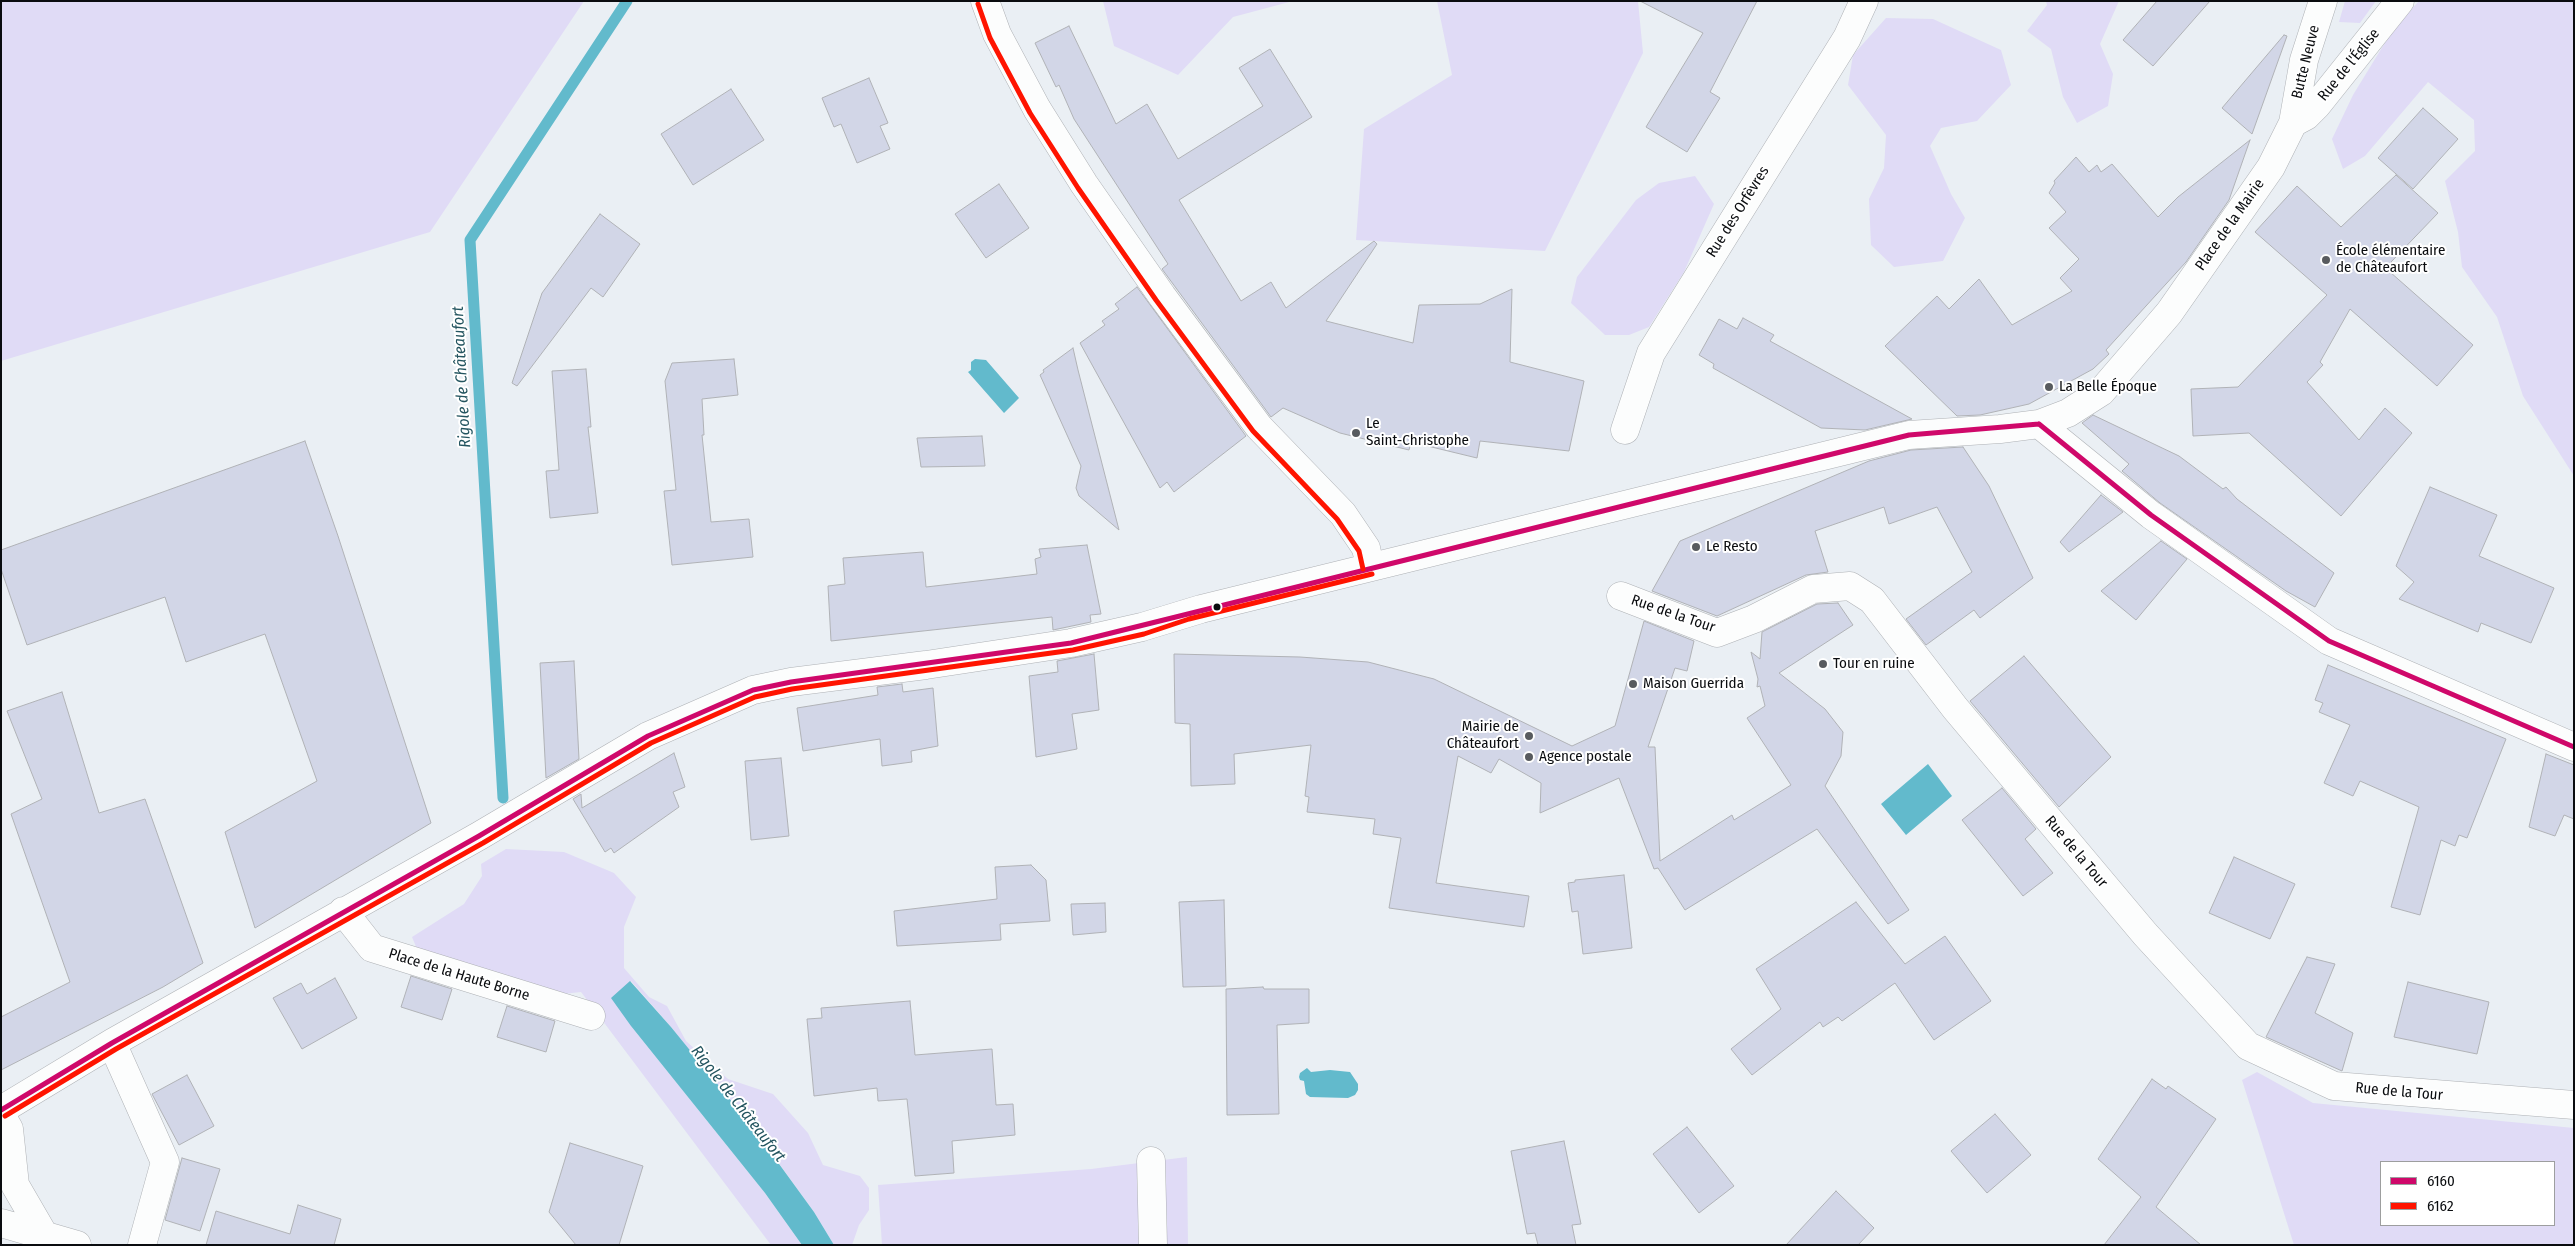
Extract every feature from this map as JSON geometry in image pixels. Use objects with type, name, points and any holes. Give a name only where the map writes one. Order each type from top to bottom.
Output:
[{"type":"street","points":[[984,1],[997,34],[1037,110],[1084,184],[1162,296],[1259,427],[1342,514],[1366,548],[1370,567]]},
{"type":"street","name":"Rue des Orfèvres","points":[[1625,430],[1651,353],[1848,38],[1864,1]]},
{"type":"street","name":"Butte Neuve","points":[[2293,123],[2304,60],[2322,1]]},
{"type":"street","name":"Rue de l'Église","points":[[2293,123],[2306,116],[2317,104],[2400,1]]},
{"type":"street","name":"Place de la Mairie","points":[[1,1110],[112,1042],[489,830],[648,736],[753,690],[791,682],[926,665],[1071,643],[1142,627],[1187,612],[1908,435],[2000,430],[2039,424],[2068,413],[2101,392],[2161,322],[2271,167],[2293,123]]},
{"type":"street","points":[[2039,424],[2151,515],[2329,641],[2574,747]]},
{"type":"street","name":"Rue de la Tour","points":[[1621,596],[1717,633],[1754,619],[1814,589],[1850,586],[1872,600],[1955,708],[2126,912],[2248,1046],[2334,1086],[2574,1105]]},
{"type":"street","name":"Place de la Haute Borne","points":[[343,911],[372,948],[591,1016]]},
{"type":"street","points":[[112,1042],[165,1162],[142,1245]]},
{"type":"street","points":[[1,1115],[9,1129],[15,1185],[45,1240]]},
{"type":"street","points":[[1151,1161],[1153,1245]]},
{"type":"street","points":[[1,1223],[45,1240],[77,1245]]},
{"type":"shaded area","points":[[1,1],[584,1],[430,232],[1,361]]},
{"type":"shaded area","points":[[1103,1],[1293,1],[1233,17],[1178,75],[1114,46]]},
{"type":"shaded area","points":[[1437,1],[1638,1],[1643,53],[1545,251],[1356,240],[1364,129],[1452,75]]},
{"type":"shaded area","points":[[2046,1],[2119,1],[2100,44],[2113,74],[2108,106],[2077,123],[2063,97],[2051,49],[2027,31],[2047,5]]},
{"type":"shaded area","points":[[2345,1],[2376,1],[2360,23],[2339,22]]},
{"type":"shaded area","points":[[2419,1],[2574,1],[2574,476],[2523,396],[2497,317],[2462,267],[2458,232],[2445,181],[2475,151],[2474,120],[2428,82],[2365,156],[2343,169],[2332,139],[2353,95],[2394,28]]},
{"type":"shaded area","points":[[1886,18],[1933,19],[2001,50],[2011,85],[1977,121],[1941,128],[1930,146],[1951,194],[1965,218],[1943,261],[1894,267],[1871,245],[1869,199],[1884,168],[1886,135],[1848,85],[1853,55]]},
{"type":"shaded area","points":[[1695,176],[1714,204],[1684,272],[1649,327],[1629,335],[1605,335],[1571,303],[1577,277],[1636,200],[1659,183]]},
{"type":"shaded area","points":[[506,849],[564,852],[614,873],[636,897],[624,927],[624,968],[649,997],[667,1006],[686,1041],[728,1079],[773,1094],[808,1133],[823,1165],[860,1176],[869,1188],[869,1210],[859,1225],[852,1245],[834,1245],[814,1212],[775,1158],[671,1027],[631,981],[631,1026],[765,1193],[802,1245],[771,1245],[581,992],[563,994],[417,949],[412,937],[464,904],[482,876],[481,864]]},
{"type":"shaded area","points":[[2257,1072],[2313,1103],[2574,1128],[2574,1245],[2294,1245],[2242,1080]]},
{"type":"shaded area","points":[[1187,1157],[1188,1245],[882,1245],[878,1185],[1091,1169]]},
{"type":"water","points":[[975,359],[986,360],[1019,398],[1004,413],[968,372],[971,370],[971,362]]},
{"type":"water","points":[[1928,764],[1952,796],[1906,835],[1881,804]]},
{"type":"water","points":[[630,981],[671,1027],[750,1124],[814,1212],[834,1245],[802,1245],[765,1193],[631,1026],[611,998]]},
{"type":"water","points":[[1307,1068],[1311,1072],[1330,1070],[1350,1072],[1358,1084],[1358,1090],[1355,1095],[1348,1098],[1310,1097],[1306,1094],[1304,1081],[1300,1080],[1299,1077],[1300,1073]]},
{"type":"building","points":[[1640,1],[1757,1],[1710,92],[1720,98],[1687,152],[1646,127],[1703,33]]},
{"type":"building","points":[[2157,1],[2210,1],[2153,66],[2123,40]]},
{"type":"building","points":[[1069,26],[1116,124],[1147,104],[1178,159],[1263,106],[1239,68],[1270,49],[1312,117],[1179,200],[1241,301],[1271,282],[1286,308],[1374,241],[1377,244],[1326,321],[1413,343],[1419,305],[1480,304],[1512,289],[1510,362],[1584,381],[1569,451],[1480,441],[1477,458],[1411,442],[1409,450],[1340,433],[1283,408],[1271,417],[1162,269],[1168,264],[1074,119],[1059,85],[1056,87],[1035,43]]},
{"type":"building","points":[[2284,35],[2287,36],[2252,134],[2222,108]]},
{"type":"building","points":[[869,78],[888,123],[880,126],[890,149],[857,163],[841,124],[834,127],[822,98]]},
{"type":"building","points":[[731,89],[764,140],[693,185],[661,134]]},
{"type":"building","points":[[2423,108],[2458,139],[2413,189],[2378,158]]},
{"type":"building","points":[[2250,140],[2229,200],[2186,262],[2106,350],[2109,354],[2093,369],[2029,404],[1980,415],[1957,416],[1885,346],[1937,296],[1949,309],[1979,279],[2012,325],[2072,291],[2060,278],[2079,259],[2049,228],[2066,212],[2049,193],[2055,183],[2054,181],[2076,157],[2089,172],[2097,165],[2101,172],[2112,164],[2158,217],[2178,197]]},
{"type":"building","points":[[2396,175],[2438,213],[2391,262],[2396,266],[2390,272],[2473,345],[2437,386],[2350,309],[2320,362],[2323,365],[2307,382],[2359,440],[2385,408],[2412,433],[2341,516],[2249,433],[2193,436],[2191,389],[2238,387],[2327,295],[2255,232],[2297,186],[2341,227]]},
{"type":"building","points":[[999,184],[1029,228],[986,258],[955,214]]},
{"type":"building","points":[[600,214],[640,244],[603,297],[591,288],[517,386],[512,383],[542,293]]},
{"type":"building","points":[[1137,287],[1246,436],[1174,492],[1167,482],[1160,488],[1080,343],[1105,325],[1102,321],[1119,309],[1115,304]]},
{"type":"building","points":[[1743,318],[1774,335],[1770,341],[1912,419],[1865,430],[1821,428],[1713,368],[1714,364],[1699,355],[1719,319],[1737,329]]},
{"type":"building","points":[[1073,348],[1119,530],[1079,496],[1076,488],[1081,466],[1040,375],[1044,372],[1043,370]]},
{"type":"building","points":[[734,359],[738,395],[702,399],[704,435],[702,435],[711,522],[749,519],[753,557],[672,565],[664,491],[676,490],[665,381],[672,363]]},
{"type":"building","points":[[586,369],[591,427],[588,427],[598,513],[550,518],[546,471],[559,470],[552,371]]},
{"type":"building","points":[[2093,415],[2179,456],[2223,489],[2226,487],[2237,499],[2334,573],[2315,607],[2286,591],[2160,503],[2122,471],[2129,464],[2082,423]]},
{"type":"building","points":[[982,436],[985,466],[921,467],[917,438]]},
{"type":"building","points":[[305,441],[338,536],[431,823],[255,928],[225,832],[317,781],[265,634],[186,662],[165,597],[27,645],[1,569],[1,550]]},
{"type":"building","points":[[1963,447],[1989,486],[2033,578],[1980,618],[1974,610],[1926,645],[1906,619],[1972,572],[1937,507],[1889,524],[1884,507],[1815,531],[1828,572],[1806,575],[1717,616],[1652,591],[1680,541],[1869,461],[1911,450]]},
{"type":"building","points":[[2430,487],[2497,515],[2479,556],[2554,588],[2531,643],[2481,623],[2478,632],[2399,599],[2414,582],[2396,566]]},
{"type":"building","points":[[2101,495],[2123,512],[2069,552],[2060,542]]},
{"type":"building","points":[[2161,541],[2187,559],[2136,620],[2101,591]]},
{"type":"building","points":[[1087,545],[1101,614],[1090,615],[1091,622],[1053,630],[1052,617],[831,641],[828,586],[845,584],[843,558],[923,552],[926,587],[1037,574],[1035,559],[1041,557],[1039,549]]},
{"type":"building","points":[[1838,603],[1853,625],[1779,673],[1825,709],[1843,732],[1841,756],[1825,786],[1909,910],[1888,924],[1817,829],[1685,910],[1658,868],[1654,869],[1619,778],[1540,813],[1541,783],[1499,759],[1491,773],[1458,756],[1436,883],[1529,896],[1524,927],[1389,908],[1401,838],[1373,834],[1375,819],[1307,812],[1309,797],[1305,796],[1311,745],[1234,754],[1235,784],[1191,786],[1190,724],[1175,723],[1174,654],[1300,657],[1368,662],[1434,679],[1572,746],[1615,726],[1644,621],[1694,641],[1687,671],[1675,668],[1648,747],[1655,747],[1660,861],[1732,815],[1734,820],[1791,785],[1747,718],[1765,706],[1760,686],[1757,687],[1758,679],[1751,652],[1760,659],[1762,632],[1817,604]]},
{"type":"building","points":[[1094,654],[1099,710],[1072,714],[1077,749],[1036,757],[1029,676],[1058,672],[1057,661]]},
{"type":"building","points":[[2024,656],[2111,757],[2059,807],[1970,701]]},
{"type":"building","points":[[574,661],[579,759],[546,778],[540,663]]},
{"type":"building","points":[[2328,665],[2506,739],[2467,838],[2459,835],[2455,846],[2441,840],[2420,915],[2391,907],[2419,807],[2360,781],[2353,796],[2324,783],[2350,725],[2319,712],[2323,703],[2315,700]]},
{"type":"building","points":[[902,684],[903,692],[933,688],[938,746],[911,751],[912,762],[882,766],[880,739],[803,751],[797,708],[878,695],[877,687]]},
{"type":"building","points":[[62,692],[99,813],[145,799],[203,963],[163,987],[1,1070],[1,1017],[70,982],[11,814],[42,799],[7,711]]},
{"type":"building","points":[[674,753],[685,787],[673,792],[679,807],[614,853],[611,848],[605,852],[573,799],[581,794],[582,808]]},
{"type":"building","points":[[2546,754],[2574,765],[2574,819],[2564,815],[2555,836],[2529,827]]},
{"type":"building","points":[[781,758],[789,836],[751,840],[745,761]]},
{"type":"building","points":[[2002,788],[2036,829],[2025,839],[2053,873],[2023,896],[1962,820]]},
{"type":"building","points":[[2234,857],[2295,884],[2270,939],[2209,913]]},
{"type":"building","points":[[1031,865],[1046,880],[1050,921],[1000,924],[1001,940],[897,946],[894,911],[997,899],[995,867]]},
{"type":"building","points":[[1624,875],[1632,948],[1583,954],[1578,911],[1572,912],[1568,883],[1575,882],[1575,880]]},
{"type":"building","points":[[1224,900],[1226,986],[1183,987],[1179,902]]},
{"type":"building","points":[[1856,902],[1905,964],[1945,936],[1991,1001],[1934,1040],[1895,983],[1842,1021],[1838,1017],[1823,1027],[1820,1022],[1752,1075],[1731,1049],[1781,1009],[1756,969]]},
{"type":"building","points":[[1105,903],[1106,932],[1073,935],[1071,904]]},
{"type":"building","points":[[2307,957],[2335,964],[2315,1013],[2353,1033],[2342,1071],[2266,1037]]},
{"type":"building","points":[[411,976],[452,989],[442,1020],[401,1007]]},
{"type":"building","points":[[335,978],[357,1018],[302,1049],[273,998],[301,983],[307,994]]},
{"type":"building","points":[[2408,982],[2489,1002],[2477,1054],[2394,1037]]},
{"type":"building","points":[[1263,987],[1264,989],[1309,989],[1309,1023],[1277,1025],[1279,1114],[1227,1115],[1226,989]]},
{"type":"building","points":[[910,1001],[915,1055],[992,1049],[996,1105],[1013,1104],[1015,1135],[952,1141],[954,1173],[915,1176],[907,1099],[878,1101],[877,1088],[814,1096],[807,1019],[822,1018],[821,1008]]},
{"type":"building","points":[[507,1006],[555,1021],[546,1052],[497,1037]]},
{"type":"building","points":[[187,1075],[214,1126],[179,1145],[152,1094]]},
{"type":"building","points":[[2152,1079],[2166,1089],[2168,1086],[2216,1119],[2156,1207],[2201,1245],[2104,1245],[2141,1197],[2098,1159]]},
{"type":"building","points":[[1995,1114],[2031,1155],[1987,1193],[1951,1151]]},
{"type":"building","points":[[1687,1127],[1734,1186],[1699,1213],[1653,1154]]},
{"type":"building","points":[[1564,1141],[1581,1224],[1572,1225],[1576,1245],[1538,1245],[1535,1233],[1527,1234],[1511,1151]]},
{"type":"building","points":[[570,1143],[643,1166],[619,1245],[576,1245],[549,1212]]},
{"type":"building","points":[[182,1158],[220,1169],[200,1231],[165,1220]]},
{"type":"building","points":[[1836,1191],[1874,1228],[1858,1245],[1786,1245]]},
{"type":"building","points":[[298,1205],[341,1219],[334,1245],[206,1245],[216,1211],[290,1234]]},
{"type":"waterway","name":"Rigole de Châteaufort","points":[[503,798],[470,240],[627,1]]},
{"type":"transit line","name":"6162","points":[[978,4],[990,38],[1030,113],[1078,188],[1156,300],[1253,431],[1337,519],[1359,551],[1363,569]]},
{"type":"transit line","name":"6160","points":[[2039,424],[2151,515],[2329,641],[2574,747]]},
{"type":"transit line","name":"6160","points":[[1,1110],[112,1043],[479,836],[648,736],[753,690],[791,682],[1071,643],[1909,435],[2039,424]]},
{"type":"transit line","name":"6162","points":[[5,1116],[116,1049],[483,843],[651,743],[755,697],[792,689],[1073,650],[1144,634],[1189,619],[1372,574]]},
{"type":"place","name":"École élémentaire de Châteaufort","points":[[2326,260]]},
{"type":"place","name":"La Belle Époque","points":[[2049,387]]},
{"type":"place","name":"Le Saint-Christophe","points":[[1356,433]]},
{"type":"place","name":"Le Resto","points":[[1696,547]]},
{"type":"place","name":"Tour en ruine","points":[[1823,664]]},
{"type":"place","name":"Maison Guerrida","points":[[1633,684]]},
{"type":"place","name":"Mairie de Châteaufort","points":[[1529,736]]},
{"type":"place","name":"Agence postale","points":[[1529,757]]}]
